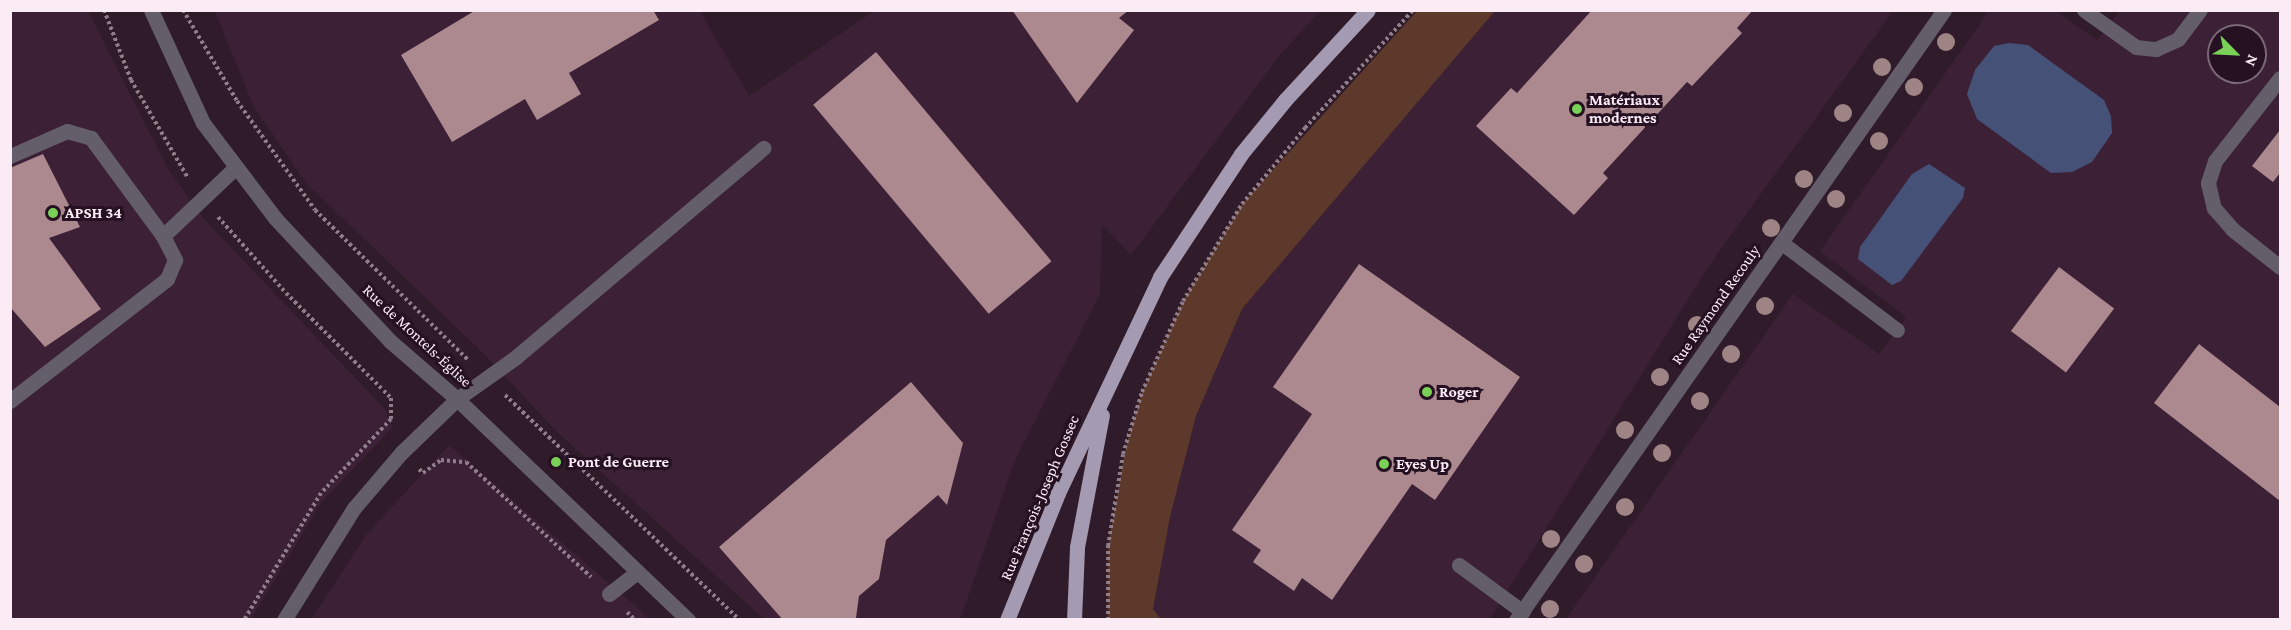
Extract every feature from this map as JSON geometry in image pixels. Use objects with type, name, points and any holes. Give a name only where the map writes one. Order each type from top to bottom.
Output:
[{"type":"main road","name":"Rue François-Joseph Gossec","points":[[1007,620],[1058,493],[1139,317],[1194,221],[1285,100],[1368,10]]},
{"type":"main road","name":"Rue François-Joseph Gossec","points":[[1074,620],[1077,547],[1106,392]]},
{"type":"street","name":"Rue de Montels-Église","points":[[151,10],[203,123],[275,218],[390,341],[457,399],[688,620]]},
{"type":"street","name":"Rue Raymond Recouly","points":[[1519,616],[1944,10]]},
{"type":"street","points":[[2084,10],[2136,47],[2156,49],[2178,39],[2200,10]]},
{"type":"street","points":[[2280,78],[2215,161],[2208,183],[2214,208],[2232,229],[2280,267]]},
{"type":"street","points":[[10,156],[67,131],[91,138],[163,236],[175,260],[167,279],[10,401]]},
{"type":"street","points":[[284,620],[354,508],[401,453],[457,399],[488,379],[763,148]]},
{"type":"street","points":[[163,236],[236,167]]},
{"type":"street","points":[[1782,243],[1897,330]]},
{"type":"street","points":[[1460,565],[1519,616]]},
{"type":"street","points":[[609,594],[637,572]]},
{"type":"path","points":[[104,10],[131,80],[184,173],[286,293],[391,398],[391,419],[321,493],[244,620]]},
{"type":"path","points":[[183,10],[237,101],[315,210],[740,620]]},
{"type":"path","points":[[1108,620],[1108,546],[1124,454],[1142,392],[1183,302],[1242,204],[1305,128],[1413,10]]},
{"type":"path","points":[[378,433],[423,473],[441,460],[466,462],[635,620]]},
{"type":"shaded area","points":[[10,11],[88,11],[168,169],[204,219],[384,408],[393,427],[321,503],[251,619],[11,619]]},
{"type":"shaded area","points":[[215,11],[700,11],[749,96],[874,11],[1320,11],[1279,56],[1131,255],[1102,225],[1100,294],[1014,462],[960,620],[764,619],[558,433],[484,354],[306,183],[253,105]]},
{"type":"shaded area","points":[[1417,11],[1495,11],[1242,309],[1196,416],[1170,517],[1153,609],[1161,619],[1108,619],[1108,546],[1126,446],[1142,392],[1183,301],[1242,204]]},
{"type":"shaded area","points":[[1495,11],[1893,11],[1708,267],[1490,619],[1161,620],[1153,609],[1170,517],[1196,416],[1242,309]]},
{"type":"shaded area","points":[[1989,11],[2056,11],[2097,40],[2118,13],[2116,11],[2280,11],[2280,619],[1565,620],[1793,294],[1879,354],[1906,317],[1820,251]]},
{"type":"shaded area","points":[[449,445],[649,619],[311,620],[366,535]]},
{"type":"water","points":[[2009,43],[2028,45],[2104,100],[2111,116],[2112,133],[2092,162],[2072,172],[2051,173],[1977,119],[1967,94],[1975,70],[1994,46]]},
{"type":"water","points":[[1929,164],[1965,188],[1963,198],[1901,281],[1892,285],[1858,259],[1860,247],[1912,174]]},
{"type":"building","points":[[476,10],[653,10],[659,20],[569,73],[581,94],[537,120],[525,99],[452,142],[401,55]]},
{"type":"building","points":[[1012,10],[1129,10],[1119,18],[1134,30],[1077,103]]},
{"type":"building","name":"Matériaux modernes","points":[[1592,10],[1753,10],[1737,28],[1742,33],[1692,86],[1687,82],[1603,173],[1608,178],[1574,215],[1476,126],[1511,88],[1517,93]]},
{"type":"building","points":[[876,52],[1051,261],[989,314],[813,105]]},
{"type":"building","points":[[2280,130],[2280,173],[2273,182],[2252,166]]},
{"type":"building","points":[[43,154],[80,227],[49,238],[101,309],[45,347],[10,307],[10,168]]},
{"type":"building","points":[[1359,264],[1520,377],[1435,500],[1412,484],[1332,600],[1302,578],[1294,591],[1253,562],[1261,550],[1232,530],[1312,414],[1273,387]]},
{"type":"building","points":[[2059,267],[2114,309],[2066,372],[2011,331]]},
{"type":"building","points":[[2199,344],[2280,407],[2280,501],[2154,403]]},
{"type":"building","points":[[911,382],[963,443],[947,505],[938,495],[886,540],[879,579],[859,596],[856,618],[783,620],[719,547]]},
{"type":"place","name":"Matériaux modernes","points":[[1577,109]]},
{"type":"place","name":"APSH 34","points":[[53,213]]},
{"type":"place","name":"Roger","points":[[1427,392]]},
{"type":"place","name":"Pont de Guerre","points":[[556,462]]},
{"type":"place","name":"Eyes Up","points":[[1384,464]]}]
